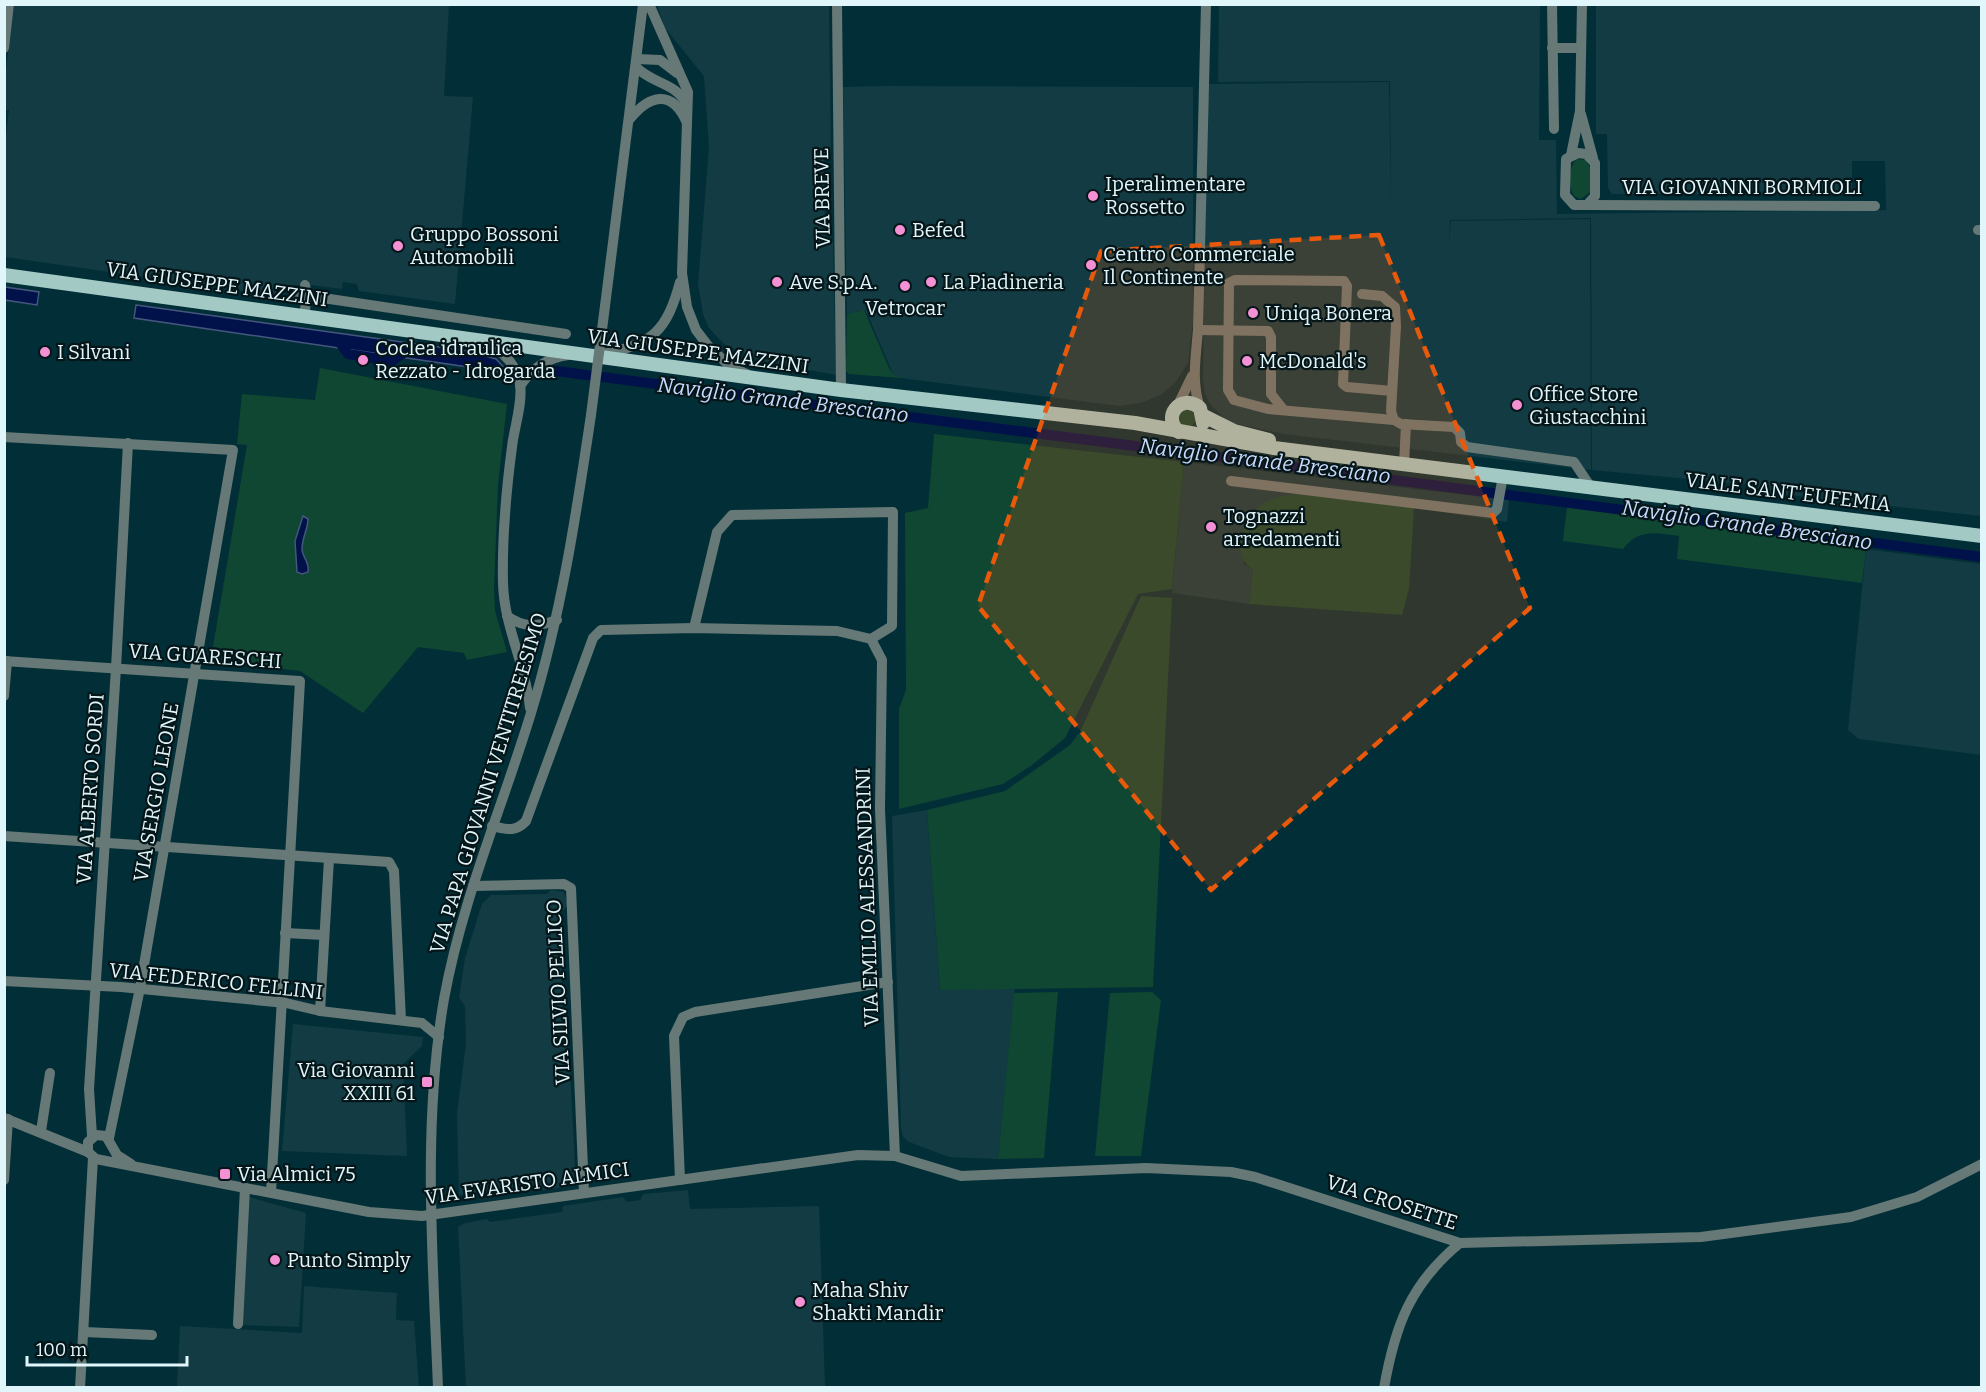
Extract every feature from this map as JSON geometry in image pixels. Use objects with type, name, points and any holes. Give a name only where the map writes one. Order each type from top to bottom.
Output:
[{"type":"main road","name":"VIA GIUSEPPE MAZZINI","points":[[5,275],[758,380],[1135,423],[1185,433]]},
{"type":"main road","name":"VIALE SANT'EUFEMIA","points":[[1175,408],[1187,402],[1234,431],[1327,453]]},
{"type":"main road","name":"VIA GIUSEPPE MAZZINI","points":[[1135,423],[1175,408]]},
{"type":"main road","points":[[1175,408],[1173,425],[1185,433],[1202,426],[1202,412]]},
{"type":"main road","name":"VIALE SANT'EUFEMIA","points":[[1185,433],[1257,446],[1404,464],[1502,481],[1590,486],[1982,536]]},
{"type":"street","points":[[4,48],[9,4]]},
{"type":"street","name":"VIA PAPA GIOVANNI VENTITREESIMO","points":[[438,1388],[432,1112],[442,1011],[457,941],[473,886],[531,714],[557,620],[591,415],[643,4]]},
{"type":"street","points":[[649,4],[688,92],[689,127],[682,273],[687,307],[699,335],[731,367],[758,380]]},
{"type":"street","name":"VIA BREVE","points":[[837,4],[841,390]]},
{"type":"street","points":[[1202,412],[1195,389],[1194,367],[1198,330],[1206,4]]},
{"type":"street","points":[[1552,4],[1554,129]]},
{"type":"street","name":"VIA GIOVANNI BORMIOLI","points":[[1582,4],[1580,111],[1571,155],[1565,165],[1565,195],[1574,205],[1875,206]]},
{"type":"street","points":[[1552,48],[1581,48]]},
{"type":"street","points":[[682,77],[660,60],[649,57],[637,63],[646,76],[677,90],[689,111]]},
{"type":"street","points":[[628,120],[643,104],[663,99],[680,109],[689,127]]},
{"type":"street","name":"VIA GIOVANNI BORMIOLI","points":[[1580,111],[1595,163],[1595,196],[1587,205]]},
{"type":"street","points":[[1571,155],[1586,154],[1593,158]]},
{"type":"street","name":"VIA GIOVANNI BORMIOLI","points":[[1595,196],[1610,204]]},
{"type":"street","points":[[590,356],[631,348],[658,332],[671,313],[682,273]]},
{"type":"street","points":[[1392,391],[1347,387],[1343,384],[1347,286],[1341,280],[1232,280],[1228,286],[1229,394],[1234,400],[1268,408],[1394,420],[1406,424],[1454,427],[1460,433],[1461,442],[1467,447],[1574,462],[1590,486]]},
{"type":"street","points":[[304,316],[302,291],[363,304],[566,334]]},
{"type":"street","points":[[1362,294],[1382,296],[1395,307],[1396,326],[1390,411],[1394,420]]},
{"type":"street","points":[[360,324],[363,304]]},
{"type":"street","points":[[1198,330],[1265,330],[1270,334],[1271,394],[1266,401],[1254,404]]},
{"type":"street","points":[[483,342],[505,355],[512,364],[520,386],[505,524],[503,584],[507,616],[523,668],[531,714]]},
{"type":"street","points":[[520,386],[532,371],[548,360],[573,354]]},
{"type":"street","points":[[1175,408],[1194,367]]},
{"type":"street","points":[[1271,394],[1283,409]]},
{"type":"street","points":[[1404,464],[1406,424]]},
{"type":"street","points":[[4,437],[128,443]]},
{"type":"street","name":"VIA SERGIO LEONE","points":[[111,1143],[165,847],[233,450],[128,443]]},
{"type":"street","name":"VIA ALBERTO SORDI","points":[[81,1388],[90,1149],[88,1089],[116,668],[128,443]]},
{"type":"street","points":[[1231,481],[1490,513],[1496,512],[1502,481]]},
{"type":"street","points":[[492,826],[510,831],[520,828],[526,821],[597,633],[606,628],[837,631],[871,639],[892,626],[893,512],[732,515],[715,536],[694,628]]},
{"type":"street","points":[[507,616],[527,626],[542,625],[557,620]]},
{"type":"street","name":"VIA EMILIO ALESSANDRINI","points":[[871,639],[882,660],[880,809],[895,1156]]},
{"type":"street","points":[[4,696],[6,661]]},
{"type":"street","name":"VIA GUARESCHI","points":[[6,661],[195,672],[300,681],[271,1192]]},
{"type":"street","points":[[4,836],[389,862],[393,866],[401,1020]]},
{"type":"street","points":[[320,1011],[328,859]]},
{"type":"street","name":"VIA SILVIO PELLICO","points":[[473,886],[564,884],[571,888],[584,1192]]},
{"type":"street","points":[[285,933],[324,935]]},
{"type":"street","name":"VIA FEDERICO FELLINI","points":[[4,981],[140,988],[281,1003],[320,1011],[422,1023]]},
{"type":"street","points":[[680,1180],[674,1036],[675,1029],[683,1017],[695,1012],[888,982]]},
{"type":"street","points":[[439,1036],[422,1023],[442,1011]]},
{"type":"street","points":[[41,1131],[50,1073]]},
{"type":"street","points":[[4,1180],[6,1118]]},
{"type":"street","name":"VIA EVARISTO ALMICI","points":[[6,1118],[131,1164],[380,1213],[433,1216],[584,1192],[846,1156],[895,1156]]},
{"type":"street","points":[[103,1134],[111,1143],[90,1149],[103,1134]]},
{"type":"street","name":"VIA EVARISTO ALMICI","points":[[111,1143],[131,1164]]},
{"type":"street","name":"VIA CROSETTE","points":[[895,1156],[961,1176],[1146,1168],[1231,1172],[1255,1177],[1460,1243],[1701,1237],[1851,1217],[1917,1197],[1982,1164]]},
{"type":"street","points":[[238,1324],[245,1188]]},
{"type":"street","points":[[1384,1388],[1401,1316],[1420,1286],[1445,1255],[1460,1243]]},
{"type":"street","points":[[84,1332],[152,1335]]},
{"type":"highlighted area","points":[[1379,235],[1530,608],[1211,890],[978,606],[1101,251]]},
{"type":"shaded area","points":[[14,5],[449,5],[444,96],[473,97],[455,304],[359,291],[357,284],[343,282],[342,289],[285,285],[284,297],[5,257],[4,151],[9,110],[5,110],[4,85]]},
{"type":"shaded area","points":[[657,5],[829,5],[831,152],[824,154],[825,238],[833,242],[836,375],[761,361],[724,344],[709,328],[703,314],[698,284],[709,147],[704,76],[665,28]]},
{"type":"shaded area","points":[[1219,5],[1540,5],[1539,140],[1556,140],[1557,214],[1886,210],[1885,161],[1852,161],[1852,189],[1845,194],[1612,194],[1608,188],[1607,134],[1596,134],[1596,5],[1981,5],[1981,516],[1753,491],[1753,485],[1592,470],[1591,218],[1450,220],[1449,243],[1451,221],[1590,219],[1591,470],[1284,434],[1228,422],[1210,404],[1205,394],[1203,381],[1207,84],[1389,82],[1391,213],[1390,81],[1218,82]]},
{"type":"shaded area","points":[[843,87],[1193,87],[1193,321],[1188,363],[1175,383],[1162,394],[1141,403],[1119,406],[901,378],[893,374],[868,315],[864,310],[847,314]]},
{"type":"shaded area","points":[[5,287],[39,292],[37,305],[5,300]]},
{"type":"shaded area","points":[[136,305],[467,351],[496,359],[509,373],[134,318]]},
{"type":"shaded area","points":[[1184,462],[1509,500],[1507,522],[1414,508],[1263,504],[1249,519],[1241,539],[1244,564],[1253,569],[1249,604],[1172,593]]},
{"type":"shaded area","points":[[303,516],[308,519],[302,549],[308,572],[302,574],[297,572],[295,541]]},
{"type":"shaded area","points":[[1866,549],[1981,564],[1981,755],[1859,739],[1848,730]]},
{"type":"shaded area","points":[[927,810],[940,990],[1015,988],[998,1159],[949,1157],[909,1142],[903,1137],[892,816]]},
{"type":"shaded area","points":[[551,890],[564,892],[568,905],[560,914],[563,1032],[568,1032],[576,1185],[537,1191],[535,1185],[459,1195],[457,1113],[466,1044],[465,1006],[459,998],[465,958],[482,904],[491,895],[547,894]]},
{"type":"shaded area","points":[[293,1024],[423,1037],[422,1046],[403,1064],[407,1156],[282,1151]]},
{"type":"shaded area","points":[[688,1190],[690,1209],[819,1206],[825,1387],[466,1387],[458,1227],[465,1223],[487,1219],[490,1222],[562,1212],[563,1206],[623,1197],[627,1202],[640,1200],[643,1194]]},
{"type":"shaded area","points":[[245,1196],[306,1213],[299,1327],[239,1325]]},
{"type":"shaded area","points":[[304,1286],[397,1293],[396,1320],[414,1321],[419,1387],[177,1387],[180,1326],[302,1333]]},
{"type":"green space","points":[[1577,159],[1585,160],[1590,167],[1590,192],[1581,199],[1574,196],[1570,182],[1572,166]]},
{"type":"green space","points":[[864,310],[889,368],[893,374],[901,378],[849,374],[846,371],[847,314]]},
{"type":"green space","points":[[320,368],[507,404],[498,484],[494,589],[495,611],[507,652],[467,660],[464,653],[418,647],[363,713],[300,671],[248,665],[250,652],[213,647],[247,445],[237,444],[242,394],[315,400]]},
{"type":"green space","points":[[1183,409],[1191,409],[1196,414],[1194,425],[1183,427],[1178,422],[1178,414]]},
{"type":"green space","points":[[934,434],[1184,462],[1172,589],[1138,594],[1065,738],[1032,765],[1003,784],[899,809],[899,709],[906,690],[905,513],[928,508]]},
{"type":"green space","points":[[1300,494],[1414,508],[1409,589],[1402,615],[1249,604],[1253,569],[1245,563],[1240,545],[1245,526],[1250,517],[1264,503],[1277,497]]},
{"type":"green space","points":[[1567,507],[1866,549],[1862,583],[1677,559],[1679,536],[1655,533],[1641,535],[1629,542],[1623,549],[1563,541]]},
{"type":"green space","points":[[1141,596],[1172,598],[1153,987],[940,990],[927,810],[1005,791],[1070,745],[1080,732]]},
{"type":"green space","points":[[1058,992],[1044,1158],[998,1159],[1014,993]]},
{"type":"green space","points":[[1152,992],[1161,1000],[1141,1156],[1095,1156],[1110,993]]},
{"type":"waterway","points":[[338,340],[348,354],[392,361],[408,350]]},
{"type":"waterway","name":"Naviglio Grande Bresciano","points":[[548,370],[1982,557]]},
{"type":"place","name":"Iperalimentare Rossetto","points":[[1093,196]]},
{"type":"place","name":"Befed","points":[[900,230]]},
{"type":"place","name":"Gruppo Bossoni Automobili","points":[[398,246]]},
{"type":"place","name":"Centro Commerciale Il Continente","points":[[1091,265]]},
{"type":"place","name":"Ave S.p.A.","points":[[777,282]]},
{"type":"place","name":"La Piadineria","points":[[931,282]]},
{"type":"place","name":"Vetrocar","points":[[905,286]]},
{"type":"place","name":"Uniqa Bonera","points":[[1253,313]]},
{"type":"place","name":"I Silvani","points":[[45,352]]},
{"type":"place","name":"Coclea idraulica Rezzato - Idrogarda","points":[[363,360]]},
{"type":"place","name":"McDonald's","points":[[1247,361]]},
{"type":"place","name":"Office Store Giustacchini","points":[[1517,405]]},
{"type":"place","name":"Tognazzi arredamenti","points":[[1211,527]]},
{"type":"place","name":"Via Giovanni XXIII 61","points":[[427,1082]]},
{"type":"place","name":"Via Almici 75","points":[[225,1174]]},
{"type":"place","name":"Punto Simply","points":[[275,1260]]},
{"type":"place","name":"Maha Shiv Shakti Mandir","points":[[800,1302]]}]
